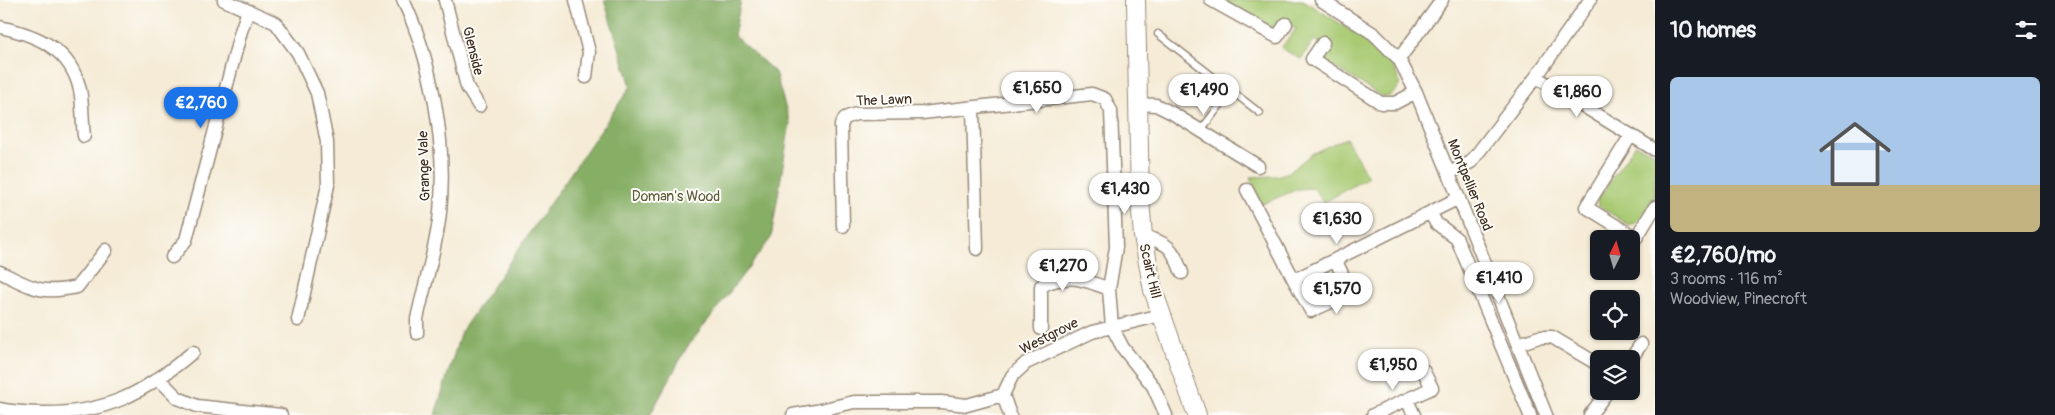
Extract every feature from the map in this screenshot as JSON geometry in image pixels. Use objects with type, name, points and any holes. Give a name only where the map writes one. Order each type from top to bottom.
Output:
[{"type":"street","points":[[224,0],[276,23],[298,53],[316,90],[327,142],[328,185],[298,320]]},
{"type":"street","name":"Grange Vale","points":[[403,0],[413,21],[436,111],[441,174],[440,213],[417,319],[417,334]]},
{"type":"street","name":"Glenside","points":[[445,0],[467,87],[479,106]]},
{"type":"street","points":[[576,0],[589,52],[586,77]]},
{"type":"street","name":"Scairt Hill","points":[[1136,0],[1137,104],[1143,236],[1153,290],[1197,415]]},
{"type":"street","points":[[1211,0],[1277,38],[1286,24]]},
{"type":"street","name":"Montpellier Road","points":[[1321,0],[1374,34],[1399,59],[1416,92],[1546,415]]},
{"type":"street","points":[[1399,59],[1442,0]]},
{"type":"street","points":[[1448,172],[1470,162],[1536,77],[1590,0]]},
{"type":"street","points":[[172,257],[186,240],[241,31],[248,11]]},
{"type":"street","points":[[0,27],[40,38],[58,51],[75,76],[80,90],[84,136]]},
{"type":"street","points":[[1323,43],[1312,60],[1382,103],[1395,102],[1416,92]]},
{"type":"street","points":[[1536,77],[1655,150]]},
{"type":"street","name":"The Lawn","points":[[843,226],[841,125],[845,118],[856,114],[922,113],[1092,94],[1105,99],[1111,111],[1116,247],[1109,289],[1112,327]]},
{"type":"street","points":[[1137,104],[1156,105],[1201,130],[1258,166]]},
{"type":"street","points":[[973,108],[977,250]]},
{"type":"street","points":[[1631,135],[1586,207],[1636,238],[1655,207]]},
{"type":"street","points":[[1247,190],[1311,311],[1351,293],[1336,261]]},
{"type":"street","points":[[1294,280],[1431,214],[1459,198]]},
{"type":"street","points":[[1431,214],[1436,223],[1457,240],[1530,415]]},
{"type":"street","points":[[1143,236],[1165,242],[1172,249],[1182,273]]},
{"type":"street","points":[[0,272],[30,287],[54,292],[78,287],[106,250]]},
{"type":"street","points":[[1041,329],[1041,286],[1052,280],[1070,277],[1109,289]]},
{"type":"street","name":"Westgrove","points":[[1003,395],[1012,376],[1026,363],[1092,332],[1161,315]]},
{"type":"street","points":[[1112,327],[1123,348],[1153,386],[1166,415]]},
{"type":"street","points":[[1518,344],[1539,336],[1552,337],[1590,360]]},
{"type":"street","points":[[1637,350],[1641,344]]},
{"type":"street","points":[[0,409],[44,414],[79,413],[111,407],[160,380],[193,352]]},
{"type":"street","points":[[1373,415],[1432,388],[1423,370]]},
{"type":"street","points":[[160,380],[178,398],[197,406],[281,415]]},
{"type":"street","points":[[793,415],[817,413],[854,402],[941,402],[966,410],[1003,395],[1010,415]]},
{"type":"street","points":[[1407,400],[1414,415]]},
{"type":"street","points":[[1590,415],[1601,400]]},
{"type":"lane","points":[[1158,34],[1260,113]]},
{"type":"lane","points":[[1201,130],[1231,91]]},
{"type":"green space","name":"Doman's Wood","points":[[604,0],[741,0],[734,36],[775,72],[790,123],[771,238],[686,349],[650,415],[435,415],[461,332],[631,86]]},
{"type":"green space","points":[[1221,0],[1303,0],[1380,49],[1393,66],[1400,83],[1399,86],[1392,95],[1383,97],[1325,61],[1330,50],[1314,40],[1301,59],[1281,48],[1296,29],[1282,20],[1273,29]]},
{"type":"green space","points":[[1346,138],[1368,177],[1323,203],[1314,188],[1298,189],[1262,204],[1250,177],[1277,176],[1289,172],[1313,153]]},
{"type":"green space","points":[[1635,145],[1655,153],[1655,195],[1638,222],[1629,225],[1599,206],[1598,199]]},
{"type":"green space","points":[[1330,271],[1337,274],[1342,282],[1340,286],[1334,293],[1313,301],[1306,282]]}]
